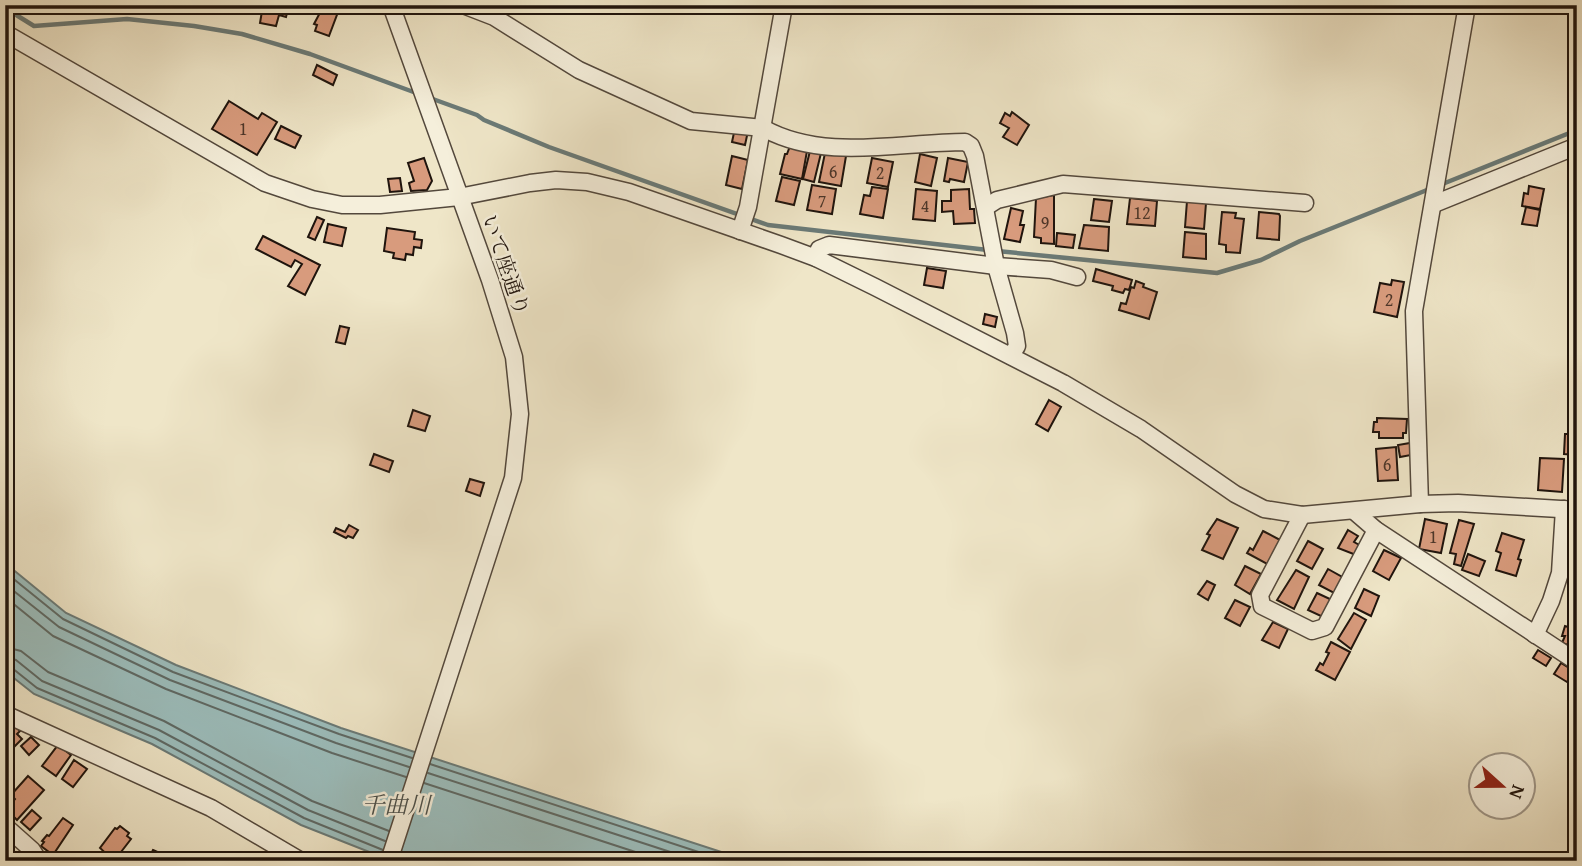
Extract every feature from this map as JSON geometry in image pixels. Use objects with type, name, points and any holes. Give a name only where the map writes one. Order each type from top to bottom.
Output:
[{"type":"street","name":"いて座通り","points":[[390,861],[513,478],[520,414],[514,357],[490,280],[391,5]]},
{"type":"street","points":[[463,5],[494,17],[579,70],[691,121],[763,128],[773,134],[838,148],[965,142],[971,146],[975,156],[994,256],[1015,333],[1017,346],[1012,356]]},
{"type":"street","points":[[744,220],[784,5]]},
{"type":"street","points":[[1420,504],[1414,311],[1467,5]]},
{"type":"street","points":[[5,33],[244,172],[282,190],[312,199],[342,205],[380,205],[460,197],[556,180],[587,182],[744,220],[1063,383],[1131,423],[1248,502],[1272,511],[1302,515],[1458,503],[1570,510],[1560,573],[1551,601],[1535,635]]},
{"type":"street","points":[[1435,193],[1577,146]]},
{"type":"street","points":[[986,207],[997,200],[1063,184],[1305,203]]},
{"type":"street","points":[[816,258],[820,249],[829,245],[994,256],[1077,277]]},
{"type":"street","points":[[1354,511],[1376,530],[1577,663]]},
{"type":"street","points":[[1302,515],[1260,595],[1262,606],[1312,631],[1325,627],[1376,530]]},
{"type":"street","points":[[5,714],[211,808],[301,861]]},
{"type":"street","points":[[5,826],[32,850],[39,861]]},
{"type":"water","name":"千曲川","points":[[5,563],[66,613],[176,665],[341,728],[749,861],[392,861],[301,825],[152,744],[34,694],[5,671]]},
{"type":"building","points":[[263,5],[289,5],[286,17],[279,15],[276,26],[260,23]]},
{"type":"building","points":[[323,7],[338,12],[329,36],[315,31],[317,25],[314,24]]},
{"type":"building","points":[[317,65],[337,75],[333,85],[313,75]]},
{"type":"building","points":[[229,101],[258,119],[262,113],[277,122],[257,155],[212,129]]},
{"type":"building","points":[[1012,112],[1029,125],[1017,145],[1003,137],[1009,128],[1000,123],[1005,113],[1010,116]]},
{"type":"building","points":[[281,126],[301,136],[295,148],[275,139]]},
{"type":"building","points":[[735,128],[748,131],[745,145],[732,142]]},
{"type":"building","points":[[790,146],[807,151],[802,179],[780,174]]},
{"type":"building","points":[[810,151],[821,153],[814,182],[803,179]]},
{"type":"building","points":[[825,153],[846,156],[841,186],[819,182]]},
{"type":"building","points":[[920,154],[937,158],[931,186],[915,182]]},
{"type":"building","points":[[732,156],[748,160],[742,189],[726,185]]},
{"type":"building","points":[[424,158],[432,181],[427,190],[411,191],[409,183],[414,181],[408,163]]},
{"type":"building","points":[[872,158],[893,162],[888,187],[867,183]]},
{"type":"building","points":[[948,158],[968,162],[964,182],[950,179],[949,182],[944,181]]},
{"type":"building","points":[[782,177],[800,181],[794,205],[776,201]]},
{"type":"building","points":[[400,178],[402,191],[390,192],[388,179]]},
{"type":"building","points":[[812,185],[836,189],[832,214],[807,210]]},
{"type":"building","points":[[1529,186],[1544,189],[1540,209],[1522,206],[1524,193],[1528,194]]},
{"type":"building","points":[[872,187],[888,189],[883,218],[860,214],[864,195],[870,196]]},
{"type":"building","points":[[916,189],[937,191],[935,221],[913,219]]},
{"type":"building","points":[[969,189],[970,209],[974,209],[975,223],[954,224],[953,211],[942,212],[942,201],[951,201],[951,190]]},
{"type":"building","points":[[1054,195],[1054,244],[1041,243],[1041,238],[1034,237],[1036,198]]},
{"type":"building","points":[[1130,198],[1157,201],[1155,226],[1127,224]]},
{"type":"building","points":[[1094,199],[1112,201],[1109,222],[1091,220]]},
{"type":"building","points":[[1187,201],[1206,203],[1204,229],[1185,227]]},
{"type":"building","points":[[1526,207],[1540,210],[1537,226],[1522,224]]},
{"type":"building","points":[[1011,208],[1023,211],[1020,225],[1024,225],[1020,242],[1004,239]]},
{"type":"building","points":[[1222,212],[1236,213],[1235,218],[1244,219],[1240,253],[1226,252],[1226,245],[1219,244]]},
{"type":"building","points":[[1259,212],[1279,214],[1279,240],[1257,238]]},
{"type":"building","points":[[317,217],[324,220],[315,240],[308,237]]},
{"type":"building","points":[[328,224],[346,228],[342,246],[324,242]]},
{"type":"building","points":[[1084,225],[1109,227],[1108,251],[1079,248]]},
{"type":"building","points":[[387,228],[415,232],[414,239],[422,240],[421,248],[414,247],[413,255],[406,254],[405,260],[393,258],[394,253],[384,251]]},
{"type":"building","points":[[1185,232],[1206,234],[1206,259],[1183,257]]},
{"type":"building","points":[[1057,233],[1075,235],[1073,248],[1056,246]]},
{"type":"building","points":[[263,236],[320,265],[305,295],[288,286],[302,264],[295,260],[291,267],[256,249]]},
{"type":"building","points":[[927,268],[946,271],[943,288],[924,285]]},
{"type":"building","points":[[1096,269],[1132,280],[1129,290],[1125,289],[1123,293],[1112,290],[1113,286],[1093,281]]},
{"type":"building","points":[[1392,280],[1404,282],[1397,317],[1374,312],[1380,283],[1391,285]]},
{"type":"building","points":[[1136,281],[1157,292],[1149,319],[1119,310],[1121,303],[1126,304],[1131,287],[1134,288]]},
{"type":"building","points":[[985,314],[997,317],[995,327],[983,324]]},
{"type":"building","points":[[340,326],[349,328],[345,344],[336,342]]},
{"type":"building","points":[[1049,400],[1061,407],[1048,431],[1036,424]]},
{"type":"building","points":[[413,410],[430,416],[425,431],[408,426]]},
{"type":"building","points":[[1377,418],[1407,419],[1403,438],[1379,438],[1379,432],[1373,432]]},
{"type":"building","points":[[1565,434],[1577,434],[1577,455],[1564,454]]},
{"type":"building","points":[[1410,443],[1411,455],[1400,457],[1398,445]]},
{"type":"building","points":[[1396,447],[1398,480],[1378,481],[1376,449]]},
{"type":"building","points":[[374,454],[393,461],[389,472],[370,465]]},
{"type":"building","points":[[1540,458],[1564,459],[1562,492],[1538,490]]},
{"type":"building","points":[[470,479],[484,483],[480,496],[466,491]]},
{"type":"building","points":[[1217,519],[1238,528],[1223,559],[1202,550],[1210,535],[1207,534]]},
{"type":"building","points":[[1425,519],[1447,524],[1441,553],[1419,549]]},
{"type":"building","points":[[1459,520],[1474,524],[1461,566],[1454,564],[1456,554],[1450,553]]},
{"type":"building","points":[[349,525],[358,530],[353,538],[346,538],[334,532],[336,528],[345,532]]},
{"type":"building","points":[[1348,530],[1358,536],[1354,542],[1361,546],[1356,555],[1338,548]]},
{"type":"building","points":[[1263,531],[1282,541],[1269,565],[1247,553],[1250,548],[1253,550]]},
{"type":"building","points":[[1502,533],[1524,540],[1516,576],[1496,570],[1501,553],[1496,551]]},
{"type":"building","points":[[1308,541],[1323,549],[1312,569],[1297,561]]},
{"type":"building","points":[[1384,550],[1401,558],[1389,580],[1373,571]]},
{"type":"building","points":[[1468,554],[1485,561],[1479,576],[1462,570]]},
{"type":"building","points":[[1245,566],[1261,574],[1250,594],[1235,585]]},
{"type":"building","points":[[1328,569],[1344,578],[1336,594],[1319,585]]},
{"type":"building","points":[[1296,570],[1309,577],[1294,609],[1277,600]]},
{"type":"building","points":[[1207,581],[1215,585],[1208,600],[1198,594]]},
{"type":"building","points":[[1364,589],[1379,596],[1371,616],[1355,608]]},
{"type":"building","points":[[1317,593],[1332,600],[1323,617],[1308,610]]},
{"type":"building","points":[[1235,600],[1250,607],[1240,626],[1225,618]]},
{"type":"building","points":[[1573,612],[1577,613],[1577,648],[1562,643],[1565,626],[1568,627]]},
{"type":"building","points":[[1354,613],[1366,620],[1351,649],[1338,639]]},
{"type":"building","points":[[1273,622],[1288,629],[1279,648],[1262,640]]},
{"type":"building","points":[[1331,642],[1350,652],[1335,680],[1316,670],[1320,663],[1323,665]]},
{"type":"building","points":[[1538,650],[1551,658],[1546,666],[1533,658]]},
{"type":"building","points":[[1561,663],[1574,671],[1567,682],[1554,674]]},
{"type":"building","points":[[12,723],[20,731],[17,734],[22,739],[5,756],[5,730]]},
{"type":"building","points":[[31,737],[39,745],[29,755],[21,746]]},
{"type":"building","points":[[58,745],[71,755],[56,776],[42,766]]},
{"type":"building","points":[[74,760],[87,769],[73,787],[62,779]]},
{"type":"building","points":[[28,776],[44,790],[17,820],[8,811],[15,799],[11,795]]},
{"type":"building","points":[[32,810],[41,818],[30,830],[21,822]]},
{"type":"building","points":[[63,818],[73,825],[53,855],[41,846],[44,842],[42,841]]},
{"type":"building","points":[[120,826],[129,833],[127,836],[131,839],[114,861],[100,848],[115,828]]},
{"type":"building","points":[[153,850],[162,854],[161,856],[183,861],[140,861],[144,853],[150,856]]},
{"type":"waterway","points":[[5,8],[34,26],[127,19],[242,34],[310,54],[419,94]]},
{"type":"waterway","points":[[430,98],[477,115],[549,147],[768,225],[988,250]]},
{"type":"waterway","points":[[1440,185],[1577,130]]},
{"type":"waterway","points":[[997,251],[1217,273],[1261,260],[1300,241],[1432,188]]}]
